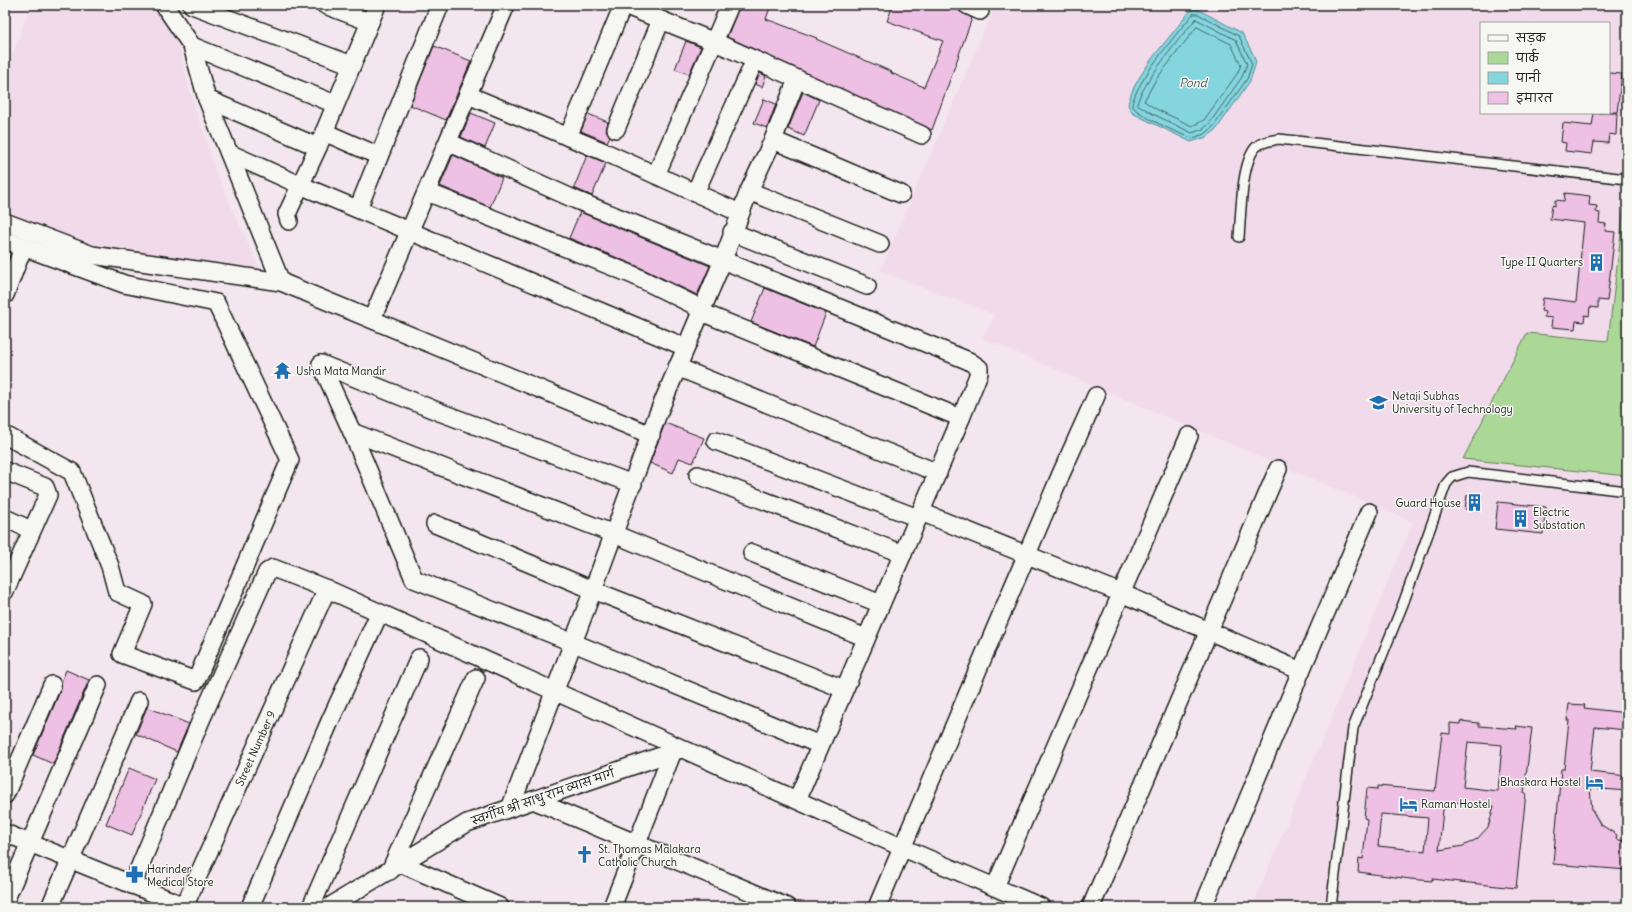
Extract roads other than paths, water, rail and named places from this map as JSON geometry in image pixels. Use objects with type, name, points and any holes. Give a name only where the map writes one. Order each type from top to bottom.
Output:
[{"type":"street","points":[[164,5],[192,46],[207,99],[281,282]]},
{"type":"street","points":[[192,5],[352,65]]},
{"type":"street","points":[[325,5],[370,22]]},
{"type":"street","points":[[289,221],[287,214],[321,140],[377,5]]},
{"type":"street","points":[[358,209],[440,5]]},
{"type":"street","points":[[372,319],[506,5]]},
{"type":"street","points":[[568,137],[623,5],[715,42],[922,135]]},
{"type":"street","points":[[656,175],[730,5]]},
{"type":"street","points":[[616,129],[661,20]]},
{"type":"street","points":[[192,46],[335,104]]},
{"type":"street","points":[[695,193],[755,60]]},
{"type":"street","points":[[511,806],[594,590],[677,367],[723,260],[732,232],[749,191],[773,140],[796,79]]},
{"type":"street","points":[[468,95],[656,175],[740,213]]},
{"type":"street","points":[[207,99],[321,140],[379,156]]},
{"type":"street","points":[[773,140],[901,194]]},
{"type":"street","points":[[448,142],[576,200],[975,364],[979,368],[979,373],[938,473],[797,800]]},
{"type":"street","points":[[229,154],[410,232],[685,347]]},
{"type":"street","points":[[749,191],[880,244]]},
{"type":"street","points":[[427,192],[633,275],[692,304],[701,312],[961,418]]},
{"type":"street","points":[[5,222],[92,255],[281,282],[651,435]]},
{"type":"street","points":[[732,232],[867,286]]},
{"type":"street","points":[[5,240],[23,248],[124,284],[216,303],[290,460],[196,681],[122,654],[144,604],[117,592],[110,566],[72,472],[5,435]]},
{"type":"street","points":[[5,295],[10,267],[23,248]]},
{"type":"street","points":[[633,484],[442,413],[320,364],[352,432],[414,579],[574,642],[820,745]]},
{"type":"street","points":[[677,367],[938,473]]},
{"type":"street","points":[[877,907],[901,847],[1096,396]]},
{"type":"street","points":[[352,432],[614,534],[866,638]]},
{"type":"street","points":[[995,887],[1189,436]]},
{"type":"street","points":[[716,441],[919,515],[1121,593],[1301,671]]},
{"type":"street","points":[[1091,907],[1278,469]]},
{"type":"street","points":[[5,471],[48,490],[48,495],[31,530],[11,563],[5,591]]},
{"type":"street","points":[[698,474],[903,554]]},
{"type":"street","points":[[1203,907],[1369,512]]},
{"type":"street","points":[[5,518],[31,530]]},
{"type":"street","points":[[435,524],[594,590],[844,689]]},
{"type":"street","points":[[752,553],[881,604]]},
{"type":"street","points":[[132,885],[201,720],[269,569],[273,568],[327,589],[677,750],[797,800],[901,847],[1041,907]]},
{"type":"street","name":"Street Number 9","points":[[185,907],[327,589]]},
{"type":"street","points":[[250,907],[330,721],[379,614]]},
{"type":"street","points":[[311,907],[420,658]]},
{"type":"street","points":[[476,678],[396,867],[500,907]]},
{"type":"street","points":[[5,795],[52,685]]},
{"type":"street","points":[[5,901],[98,685]]},
{"type":"street","points":[[50,907],[139,701]]},
{"type":"street","points":[[612,907],[677,750]]},
{"type":"street","name":"स्वर्गीय श्री साधु राम व्यास मार्ग","points":[[329,907],[468,823],[511,806],[533,800],[677,750]]},
{"type":"street","points":[[533,800],[787,907]]},
{"type":"street","points":[[5,834],[185,907]]},
{"type":"lane","points":[[1239,237],[1246,166],[1250,155],[1257,146],[1267,141],[1279,139],[1627,179]]},
{"type":"lane","points":[[1331,907],[1353,728],[1403,604],[1446,484],[1452,477],[1468,472],[1627,491]]},
{"type":"water","name":"Pond","points":[[1194,9],[1199,10],[1242,33],[1256,63],[1250,81],[1216,130],[1207,137],[1191,142],[1132,113],[1128,105],[1131,94],[1145,69],[1190,11]]},
{"type":"place","name":"Type II Quarters","points":[[1596,262]]},
{"type":"place","name":"Usha Mata Mandir","points":[[283,371]]},
{"type":"place","name":"Netaji Subhas University of Technology","points":[[1379,402]]},
{"type":"place","name":"Guard House","points":[[1474,503]]},
{"type":"place","name":"Electric Substation","points":[[1520,518]]},
{"type":"place","name":"Bhaskara Hostel","points":[[1594,782]]},
{"type":"place","name":"Raman Hostel","points":[[1408,804]]},
{"type":"place","name":"St. Thomas Malakara Catholic Church","points":[[585,855]]},
{"type":"place","name":"Harinder Medical Store","points":[[134,875]]}]
